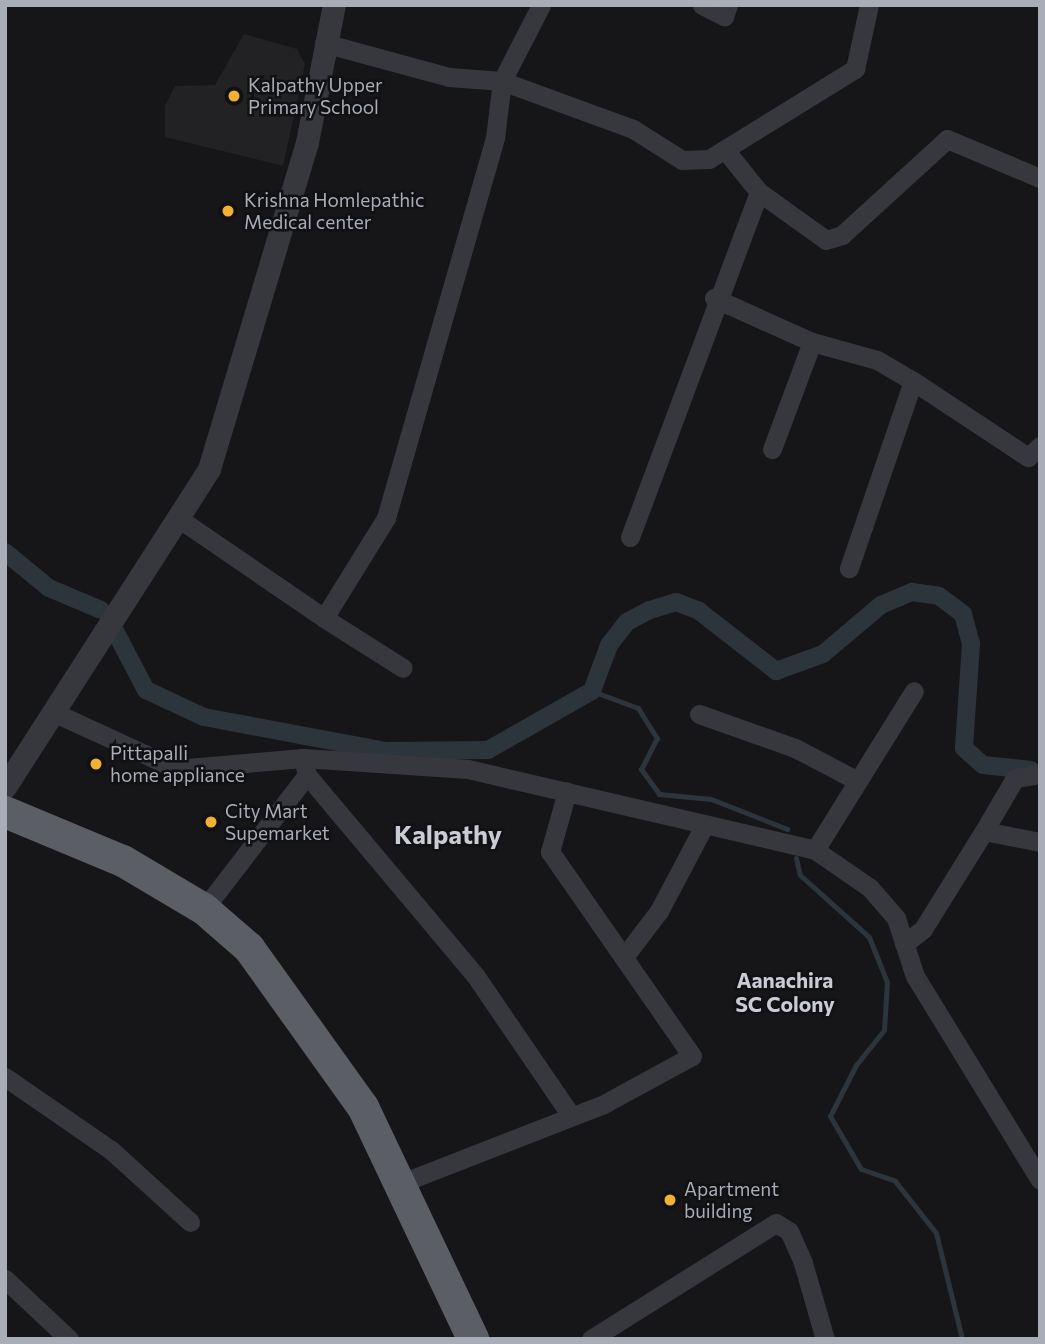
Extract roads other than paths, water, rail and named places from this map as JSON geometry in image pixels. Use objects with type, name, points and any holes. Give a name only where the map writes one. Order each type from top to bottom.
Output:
[{"type":"highway","points":[[5,811],[123,861],[204,909],[285,991],[332,1057],[404,1182],[474,1339]]},
{"type":"highway","points":[[5,831],[180,919],[261,990],[309,1053],[361,1140],[455,1339]]},
{"type":"street","points":[[5,786],[53,712],[95,638],[181,520],[234,402],[307,142],[324,43],[334,5]]},
{"type":"street","points":[[324,618],[386,518],[495,138],[502,81],[541,5]]},
{"type":"street","points":[[702,5],[724,16],[728,5]]},
{"type":"street","points":[[324,43],[449,76],[502,81],[633,130],[682,160],[726,151],[855,69],[869,5]]},
{"type":"street","points":[[726,151],[759,192],[825,240],[842,235],[947,139],[1040,178]]},
{"type":"street","points":[[630,537],[714,298],[759,192]]},
{"type":"street","points":[[714,298],[813,342],[877,360],[1028,457],[1040,446]]},
{"type":"street","points":[[772,449],[813,342]]},
{"type":"street","points":[[849,568],[913,381]]},
{"type":"street","points":[[181,520],[324,618],[403,668]]},
{"type":"street","points":[[815,850],[856,780],[914,691]]},
{"type":"street","points":[[53,712],[177,769],[467,769],[815,850],[870,888],[896,918],[915,976],[973,1078],[1040,1180]]},
{"type":"street","points":[[699,714],[795,748],[856,780]]},
{"type":"street","points":[[204,909],[305,767]]},
{"type":"street","points":[[305,767],[475,975],[569,1113]]},
{"type":"street","points":[[904,944],[923,929],[1015,778],[1040,774]]},
{"type":"street","points":[[404,1182],[569,1113],[614,1099],[692,1056],[550,852],[567,791]]},
{"type":"street","points":[[624,957],[659,911],[705,826]]},
{"type":"street","points":[[984,831],[1040,842]]},
{"type":"street","points":[[5,1077],[111,1150],[190,1222]]},
{"type":"street","points":[[591,1339],[776,1223],[789,1231],[803,1263],[825,1339]]},
{"type":"street","points":[[5,1279],[69,1339]]},
{"type":"waterway","points":[[5,552],[49,588],[101,610]]},
{"type":"waterway","points":[[115,631],[146,690],[204,717],[385,751],[488,750],[592,691],[609,645],[627,622],[650,610],[676,602],[699,611],[776,671],[823,654],[881,605],[912,592],[939,596],[963,614],[971,644],[964,748],[983,765],[1031,770]]},
{"type":"waterway","points":[[592,691],[638,708],[657,738],[641,769],[659,794],[711,799],[787,829]]},
{"type":"waterway","points":[[796,858],[800,875],[869,937],[887,982],[884,1030],[856,1065],[830,1116],[861,1169],[895,1181],[936,1233],[962,1339]]},
{"type":"place","name":"Kalpathy Upper Primary School","points":[[234,96]]},
{"type":"place","name":"Krishna Homlepathic Medical center","points":[[228,211]]},
{"type":"place","name":"Pittapalli home appliance","points":[[96,764]]},
{"type":"place","name":"City Mart Supemarket","points":[[211,822]]},
{"type":"place","name":"Apartment building","points":[[670,1200]]},
{"type":"district","name":"Kalpathy","points":[[448,834]]},
{"type":"district","name":"Aanachira SC Colony","points":[[785,992]]}]
